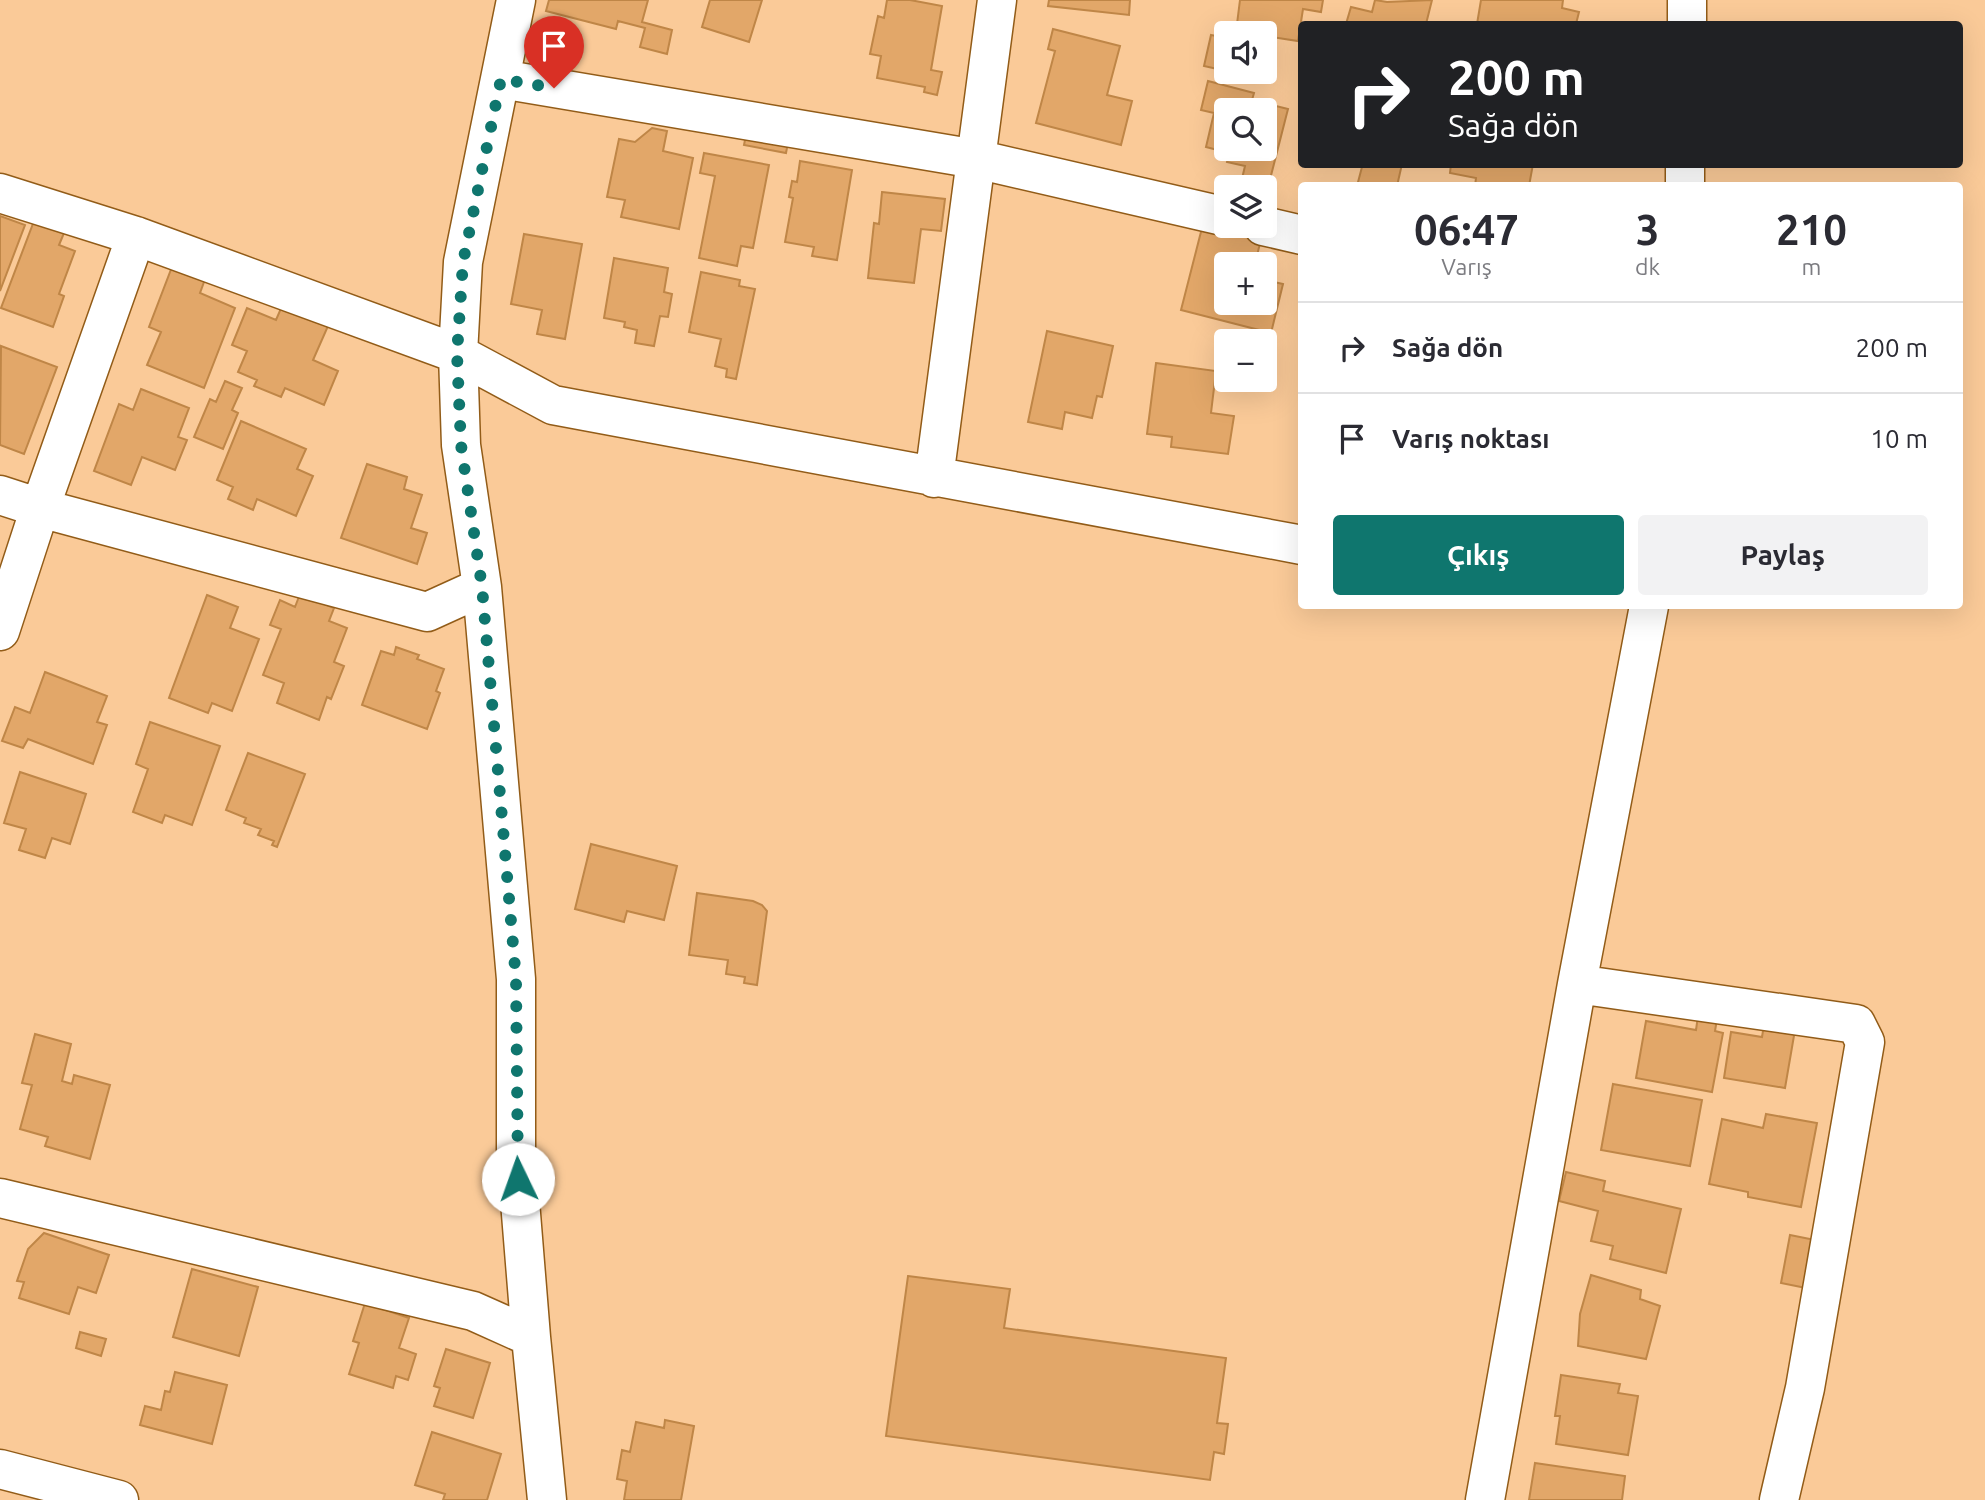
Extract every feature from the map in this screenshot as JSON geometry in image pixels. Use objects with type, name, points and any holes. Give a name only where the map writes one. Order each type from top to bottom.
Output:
[{"type":"street","points":[[516,0],[463,262],[457,354],[461,445],[482,587],[516,979],[516,1152],[547,1500]]},
{"type":"street","points":[[934,478],[997,0]]},
{"type":"street","points":[[1687,0],[1687,21]]},
{"type":"street","points":[[501,79],[976,159],[1214,214]]},
{"type":"street","points":[[0,193],[136,236],[457,354],[553,405],[1298,544]]},
{"type":"street","points":[[1277,229],[1298,234]]},
{"type":"street","points":[[0,631],[136,236]]},
{"type":"street","points":[[0,495],[40,509],[427,612],[482,587]]},
{"type":"street","points":[[1485,1500],[1642,609]]},
{"type":"street","points":[[1577,985],[1856,1024],[1865,1042],[1805,1388],[1779,1500]]},
{"type":"street","points":[[0,1198],[473,1311],[531,1337]]},
{"type":"street","points":[[0,1469],[119,1500]]},
{"type":"building","points":[[549,0],[648,0],[642,22],[672,30],[667,54],[640,47],[645,28],[618,21],[616,29],[546,11]]},
{"type":"building","points":[[710,0],[762,0],[749,42],[702,27]]},
{"type":"building","points":[[887,0],[910,0],[942,6],[931,70],[942,72],[937,95],[924,92],[925,87],[877,78],[881,56],[870,54],[878,16],[884,18]]},
{"type":"building","points":[[1049,0],[1130,0],[1129,15],[1048,6]]},
{"type":"building","points":[[1240,0],[1323,0],[1321,12],[1303,9],[1301,21],[1298,21],[1298,41],[1277,38],[1277,21],[1237,21]]},
{"type":"building","points":[[1375,0],[1432,0],[1427,21],[1347,21],[1351,7],[1372,12]]},
{"type":"building","points":[[1481,0],[1563,0],[1562,8],[1579,12],[1577,21],[1478,21]]},
{"type":"building","points":[[1053,29],[1120,46],[1107,95],[1132,101],[1121,145],[1036,123],[1055,51],[1048,49]]},
{"type":"building","points":[[1211,35],[1214,36],[1214,68],[1204,66]]},
{"type":"building","points":[[1208,81],[1254,93],[1253,98],[1214,98],[1214,113],[1201,110]]},
{"type":"building","points":[[1277,106],[1288,109],[1277,152]]},
{"type":"building","points":[[1214,113],[1214,149],[1206,147]]},
{"type":"building","points":[[748,125],[790,132],[786,153],[744,145]]},
{"type":"building","points":[[652,128],[667,131],[663,151],[693,158],[679,229],[621,217],[625,200],[607,197],[619,139],[635,142]]},
{"type":"building","points":[[704,153],[769,165],[753,248],[741,246],[737,266],[699,258],[715,176],[700,173]]},
{"type":"building","points":[[800,161],[852,170],[837,260],[812,256],[814,247],[785,242],[793,198],[789,197],[792,181],[797,182]]},
{"type":"building","points":[[1275,161],[1271,175],[1243,175],[1245,166],[1227,162]]},
{"type":"building","points":[[1362,168],[1401,168],[1398,182],[1358,182]]},
{"type":"building","points":[[1451,168],[1532,168],[1530,182],[1476,182],[1476,178],[1450,173]]},
{"type":"building","points":[[882,192],[945,199],[941,231],[921,229],[914,283],[868,278],[874,223],[879,224]]},
{"type":"building","points":[[0,216],[25,225],[0,291]]},
{"type":"building","points":[[34,221],[64,233],[59,245],[75,251],[59,294],[64,296],[53,327],[1,308]]},
{"type":"building","points":[[1203,224],[1214,227],[1214,238],[1261,239],[1258,252],[1214,252],[1214,315],[1275,315],[1272,329],[1255,329],[1181,310]]},
{"type":"building","points":[[524,234],[582,244],[565,339],[537,334],[542,310],[511,304]]},
{"type":"building","points":[[614,258],[668,268],[664,292],[672,294],[668,317],[660,316],[654,346],[635,343],[637,330],[624,327],[625,322],[604,318]]},
{"type":"building","points":[[175,259],[208,271],[200,293],[235,308],[204,388],[147,365],[161,332],[149,327]]},
{"type":"building","points":[[701,272],[740,280],[739,286],[755,289],[736,379],[726,377],[727,369],[715,366],[721,339],[689,332]]},
{"type":"building","points":[[1277,283],[1283,284],[1277,308]]},
{"type":"building","points":[[282,306],[328,326],[313,360],[338,371],[324,405],[285,388],[281,397],[254,386],[257,380],[238,372],[247,351],[232,345],[247,308],[276,320]]},
{"type":"building","points":[[1047,331],[1113,346],[1102,397],[1097,396],[1092,418],[1065,412],[1062,429],[1028,422]]},
{"type":"building","points":[[1,346],[57,367],[24,454],[0,445]]},
{"type":"building","points":[[1156,363],[1214,371],[1211,413],[1234,416],[1228,454],[1171,447],[1172,437],[1147,434]]},
{"type":"building","points":[[225,381],[242,388],[232,410],[238,413],[223,449],[194,437],[210,399],[216,402]]},
{"type":"building","points":[[141,389],[189,408],[178,437],[187,440],[175,470],[142,457],[131,485],[94,471],[119,404],[133,410]]},
{"type":"building","points":[[241,421],[306,449],[297,469],[313,476],[296,516],[257,499],[253,510],[228,499],[233,487],[217,480]]},
{"type":"building","points":[[367,464],[407,477],[404,489],[422,495],[411,528],[427,533],[417,564],[341,538]]},
{"type":"building","points":[[300,594],[334,608],[329,621],[347,628],[334,662],[344,666],[331,699],[327,697],[319,720],[277,703],[284,683],[263,675],[281,629],[270,625],[280,600],[295,607]]},
{"type":"building","points":[[207,595],[238,607],[230,628],[259,639],[232,711],[212,703],[208,713],[169,698]]},
{"type":"building","points":[[396,647],[419,655],[417,659],[444,669],[436,691],[440,693],[427,729],[362,705],[381,651],[394,655]]},
{"type":"building","points":[[45,672],[107,696],[97,722],[107,725],[93,764],[28,739],[23,748],[2,741],[15,707],[30,713]]},
{"type":"building","points":[[150,722],[220,746],[192,825],[165,815],[162,823],[133,812],[148,769],[136,764]]},
{"type":"building","points":[[248,753],[305,774],[277,847],[272,845],[274,841],[258,835],[261,829],[244,823],[246,818],[226,810]]},
{"type":"building","points":[[20,772],[86,794],[70,844],[52,838],[45,858],[19,850],[26,829],[4,823]]},
{"type":"building","points":[[591,844],[677,866],[664,920],[627,911],[624,922],[575,909]]},
{"type":"building","points":[[697,893],[753,901],[767,911],[757,985],[744,983],[745,977],[726,974],[728,960],[689,955]]},
{"type":"building","points":[[1698,1016],[1717,1019],[1715,1031],[1723,1033],[1712,1092],[1636,1078],[1646,1021],[1696,1030]]},
{"type":"building","points":[[1765,1019],[1796,1024],[1785,1088],[1724,1078],[1731,1032],[1762,1037]]},
{"type":"building","points":[[35,1034],[71,1044],[62,1081],[72,1084],[74,1075],[110,1085],[90,1159],[45,1146],[48,1137],[20,1129],[32,1085],[22,1083]]},
{"type":"building","points":[[1613,1084],[1702,1100],[1690,1166],[1601,1150]]},
{"type":"building","points":[[1766,1114],[1817,1123],[1801,1207],[1748,1197],[1748,1192],[1709,1184],[1722,1119],[1763,1128]]},
{"type":"building","points":[[1566,1172],[1605,1181],[1603,1191],[1681,1209],[1666,1273],[1610,1259],[1613,1246],[1591,1241],[1598,1211],[1559,1201]]},
{"type":"building","points":[[44,1233],[109,1255],[96,1293],[78,1287],[69,1314],[19,1298],[24,1282],[17,1281],[28,1249]]},
{"type":"building","points":[[1790,1235],[1820,1241],[1811,1289],[1781,1283]]},
{"type":"building","points":[[192,1269],[258,1287],[239,1356],[173,1337]]},
{"type":"building","points":[[1591,1275],[1641,1290],[1640,1299],[1660,1306],[1646,1359],[1578,1346],[1580,1314]]},
{"type":"building","points":[[908,1276],[1010,1289],[1004,1328],[1226,1358],[1217,1423],[1228,1424],[1224,1454],[1214,1452],[1210,1480],[886,1436]]},
{"type":"building","points":[[365,1303],[409,1318],[399,1348],[416,1354],[408,1380],[396,1376],[393,1388],[349,1374],[359,1343],[353,1341]]},
{"type":"building","points":[[80,1332],[106,1339],[101,1356],[76,1348]]},
{"type":"building","points":[[446,1349],[490,1363],[473,1418],[434,1406],[440,1388],[434,1386]]},
{"type":"building","points":[[175,1372],[227,1385],[212,1444],[140,1425],[145,1406],[161,1410],[165,1391],[170,1392]]},
{"type":"building","points":[[1561,1375],[1620,1384],[1618,1393],[1638,1396],[1628,1455],[1556,1444],[1560,1416],[1555,1416]]},
{"type":"building","points":[[665,1420],[694,1426],[681,1500],[624,1500],[627,1481],[617,1479],[622,1450],[630,1452],[636,1422],[664,1428]]},
{"type":"building","points":[[432,1432],[501,1454],[487,1500],[443,1500],[445,1494],[415,1485]]},
{"type":"building","points":[[1535,1463],[1625,1476],[1622,1500],[1529,1500]]},
{"type":"route","points":[[518,1179],[516,979],[482,587],[461,445],[457,354],[463,262],[501,79],[554,88]]}]
